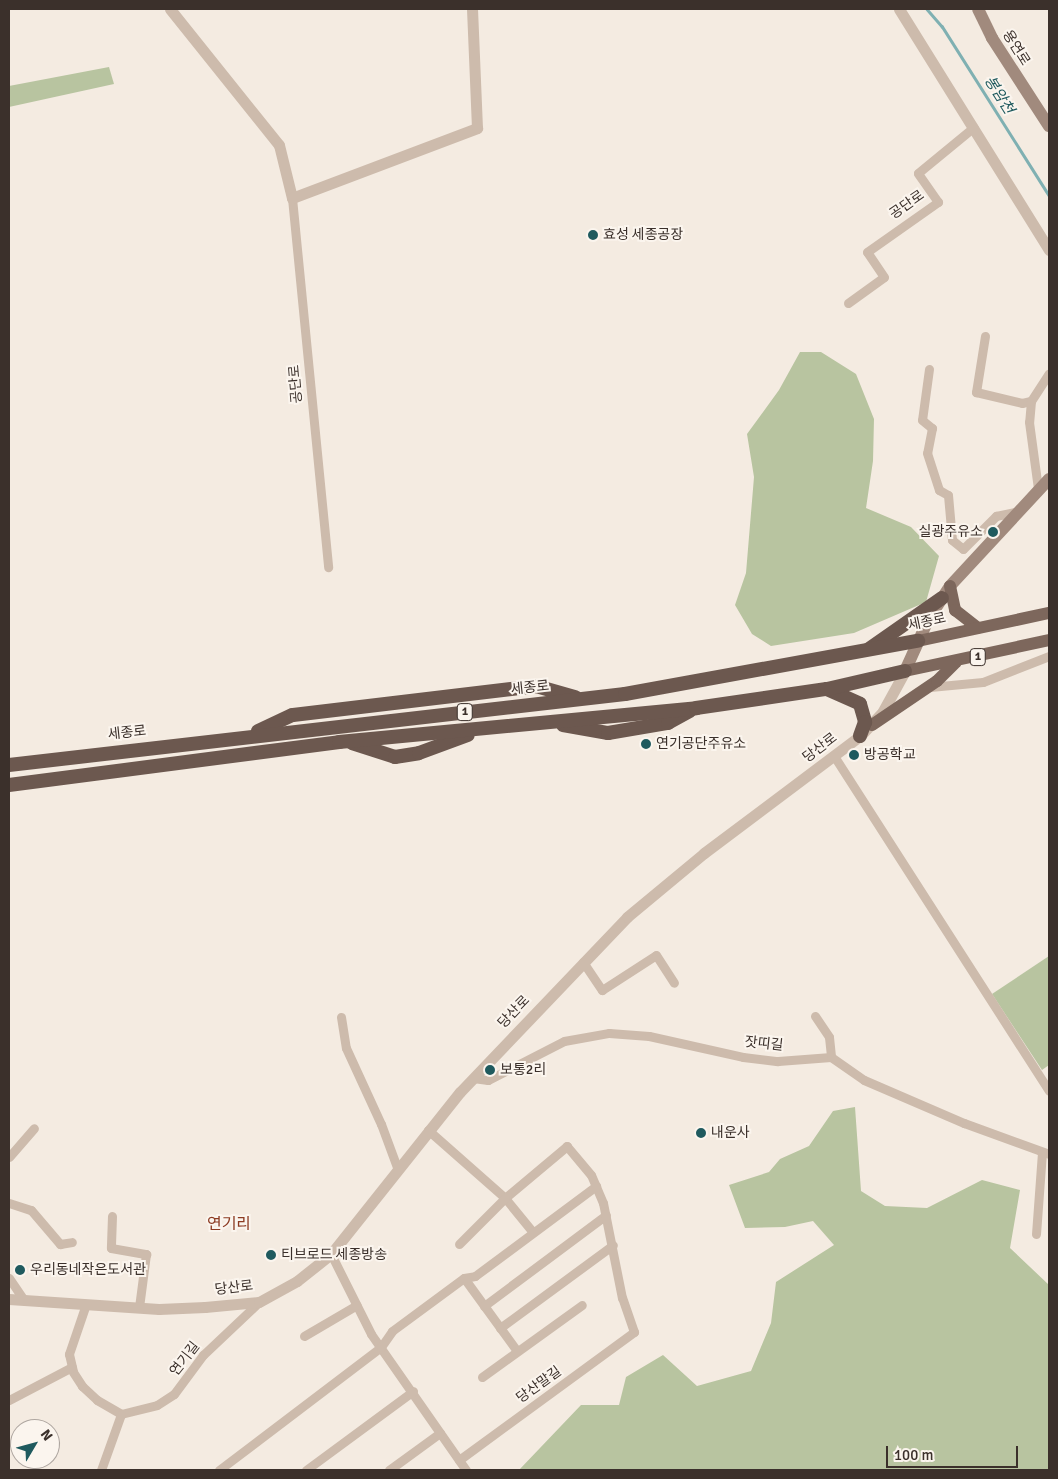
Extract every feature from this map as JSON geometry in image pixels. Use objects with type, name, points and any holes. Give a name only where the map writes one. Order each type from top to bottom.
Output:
[{"type":"highway","points":[[866,651],[946,592]]},
{"type":"highway","name":"세종로","points":[[9,765],[580,699],[686,684],[918,642]]},
{"type":"highway","name":"1","points":[[9,785],[347,741],[696,708],[827,689],[905,671]]},
{"type":"highway","points":[[827,689],[860,704],[865,722],[860,736]]},
{"type":"highway","points":[[347,741],[395,757],[419,753],[485,729]]},
{"type":"main road","name":"용연로","points":[[978,9],[992,38],[1049,126]]},
{"type":"main road","name":"당산로","points":[[905,671],[918,642],[946,592],[1049,479]]},
{"type":"main road","points":[[946,592],[955,610],[978,628]]},
{"type":"main road","name":"세종로","points":[[918,642],[1049,613]]},
{"type":"main road","name":"1","points":[[905,671],[956,662],[1049,640]]},
{"type":"main road","points":[[872,726],[925,688],[956,662]]},
{"type":"street","name":"공단로","points":[[170,9],[278,146],[292,198],[328,567]]},
{"type":"street","points":[[292,198],[477,128],[472,9]]},
{"type":"street","points":[[899,9],[1049,250]]},
{"type":"street","name":"공단로","points":[[848,303],[884,277],[867,252],[938,202],[918,173],[974,127]]},
{"type":"street","points":[[985,336],[976,392],[1022,403],[1031,401]]},
{"type":"street","points":[[929,369],[922,420],[932,428],[927,452],[939,490],[948,495],[952,540],[963,549],[996,516],[1019,510]]},
{"type":"street","points":[[1038,489],[1029,422],[1031,401],[1049,373]]},
{"type":"street","points":[[925,688],[983,682],[1049,656]]},
{"type":"street","name":"당산로","points":[[9,1299],[139,1307],[205,1307],[259,1302],[297,1281],[331,1254],[428,1130],[473,1078],[583,962],[664,884],[872,726],[894,695],[905,671]]},
{"type":"street","points":[[834,756],[1049,1091]]},
{"type":"street","points":[[583,962],[602,990],[656,955],[674,983]]},
{"type":"street","points":[[815,1016],[829,1037],[831,1057],[864,1080],[964,1123],[1046,1153],[1036,1234]]},
{"type":"street","points":[[341,1017],[346,1048],[381,1124],[398,1170]]},
{"type":"street","name":"잣띠길","points":[[473,1078],[488,1080],[564,1042],[609,1033],[649,1036],[752,1058],[778,1061],[831,1057]]},
{"type":"street","points":[[9,1157],[34,1128]]},
{"type":"street","points":[[428,1130],[505,1198],[532,1231]]},
{"type":"street","points":[[459,1244],[505,1198],[568,1146],[596,1186],[606,1215],[613,1245],[500,1328]]},
{"type":"street","points":[[218,1470],[380,1347],[392,1331],[464,1278],[475,1276],[532,1231],[596,1186]]},
{"type":"street","points":[[9,1203],[31,1210],[60,1244],[72,1242]]},
{"type":"street","points":[[484,1306],[606,1215]]},
{"type":"street","points":[[112,1216],[111,1248],[146,1254],[139,1307]]},
{"type":"street","name":"당산말길","points":[[458,1460],[634,1332],[622,1298],[613,1245]]},
{"type":"street","points":[[331,1254],[380,1347],[413,1391],[466,1470]]},
{"type":"street","points":[[9,1278],[24,1300]]},
{"type":"street","points":[[464,1278],[517,1351]]},
{"type":"street","name":"연기길","points":[[121,1414],[157,1405],[174,1394],[203,1355],[259,1302]]},
{"type":"street","points":[[86,1304],[69,1354],[72,1367],[82,1386],[97,1400],[121,1414],[101,1470]]},
{"type":"street","points":[[304,1336],[357,1305]]},
{"type":"street","points":[[482,1377],[582,1305]]},
{"type":"street","points":[[9,1400],[72,1367]]},
{"type":"street","points":[[306,1470],[413,1391]]},
{"type":"street","points":[[389,1470],[440,1433]]},
{"type":"green space","points":[[109,67],[114,84],[9,107],[9,86]]},
{"type":"green space","points":[[800,352],[821,352],[856,374],[874,419],[873,461],[866,508],[911,527],[939,556],[926,602],[854,633],[771,646],[752,634],[735,605],[746,573],[754,477],[747,434],[779,390]]},
{"type":"green space","points":[[1049,956],[1049,1065],[1042,1070],[992,994]]},
{"type":"green space","points":[[855,1107],[861,1191],[885,1206],[927,1208],[982,1180],[1020,1190],[1010,1248],[1049,1285],[1049,1470],[519,1470],[581,1405],[619,1405],[626,1377],[663,1355],[697,1386],[751,1371],[771,1323],[776,1282],[834,1245],[813,1221],[785,1227],[745,1228],[729,1185],[769,1172],[780,1159],[809,1146],[833,1111]]},
{"type":"waterway","name":"봉암천","points":[[927,9],[942,26],[1049,195]]},
{"type":"place","name":"효성 세종공장","points":[[593,235]]},
{"type":"place","name":"실광주유소","points":[[993,532]]},
{"type":"place","name":"연기공단주유소","points":[[646,744]]},
{"type":"place","name":"방공학교","points":[[854,755]]},
{"type":"place","name":"보통2리","points":[[490,1070]]},
{"type":"place","name":"내운사","points":[[701,1133]]},
{"type":"place","name":"티브로드 세종방송","points":[[271,1255]]},
{"type":"place","name":"우리동네작은도서관","points":[[20,1270]]},
{"type":"district","name":"연기리","points":[[229,1224]]}]
